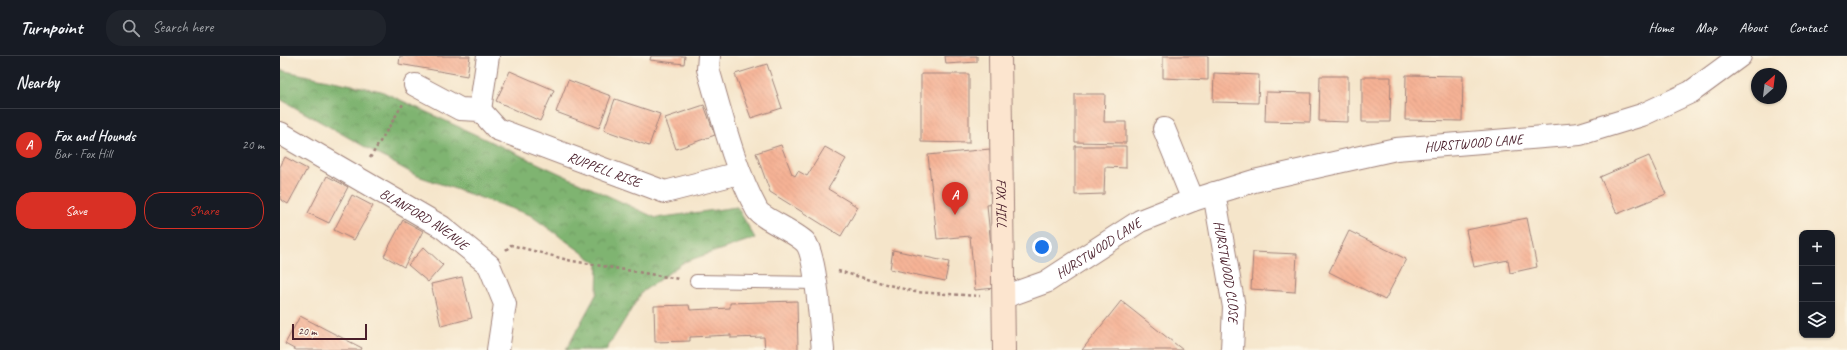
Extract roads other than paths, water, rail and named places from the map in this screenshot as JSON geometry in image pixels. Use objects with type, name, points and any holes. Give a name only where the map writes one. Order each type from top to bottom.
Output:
[{"type":"main road","name":"FOX HILL","points":[[1000,56],[1004,350]]},
{"type":"street","points":[[415,85],[460,109],[480,110],[488,56]]},
{"type":"street","points":[[709,56],[708,69],[739,173],[759,212],[792,232],[806,244],[816,283],[823,350]]},
{"type":"street","name":"HURSTWOOD LANE","points":[[1004,297],[1046,282],[1140,221],[1214,193],[1254,182],[1396,149],[1580,134],[1642,115],[1691,92],[1740,56]]},
{"type":"street","name":"RUPPELL RISE","points":[[480,110],[497,129],[665,192],[739,173]]},
{"type":"street","points":[[1164,129],[1193,200]]},
{"type":"street","name":"BLANFORD AVENUE","points":[[280,133],[442,227],[489,265],[505,304],[498,350]]},
{"type":"street","name":"HURSTWOOD CLOSE","points":[[1214,193],[1234,307],[1232,350]]},
{"type":"lane","points":[[696,281],[816,283]]},
{"type":"place","name":"Fox and Hounds","points":[[955,215]]}]
